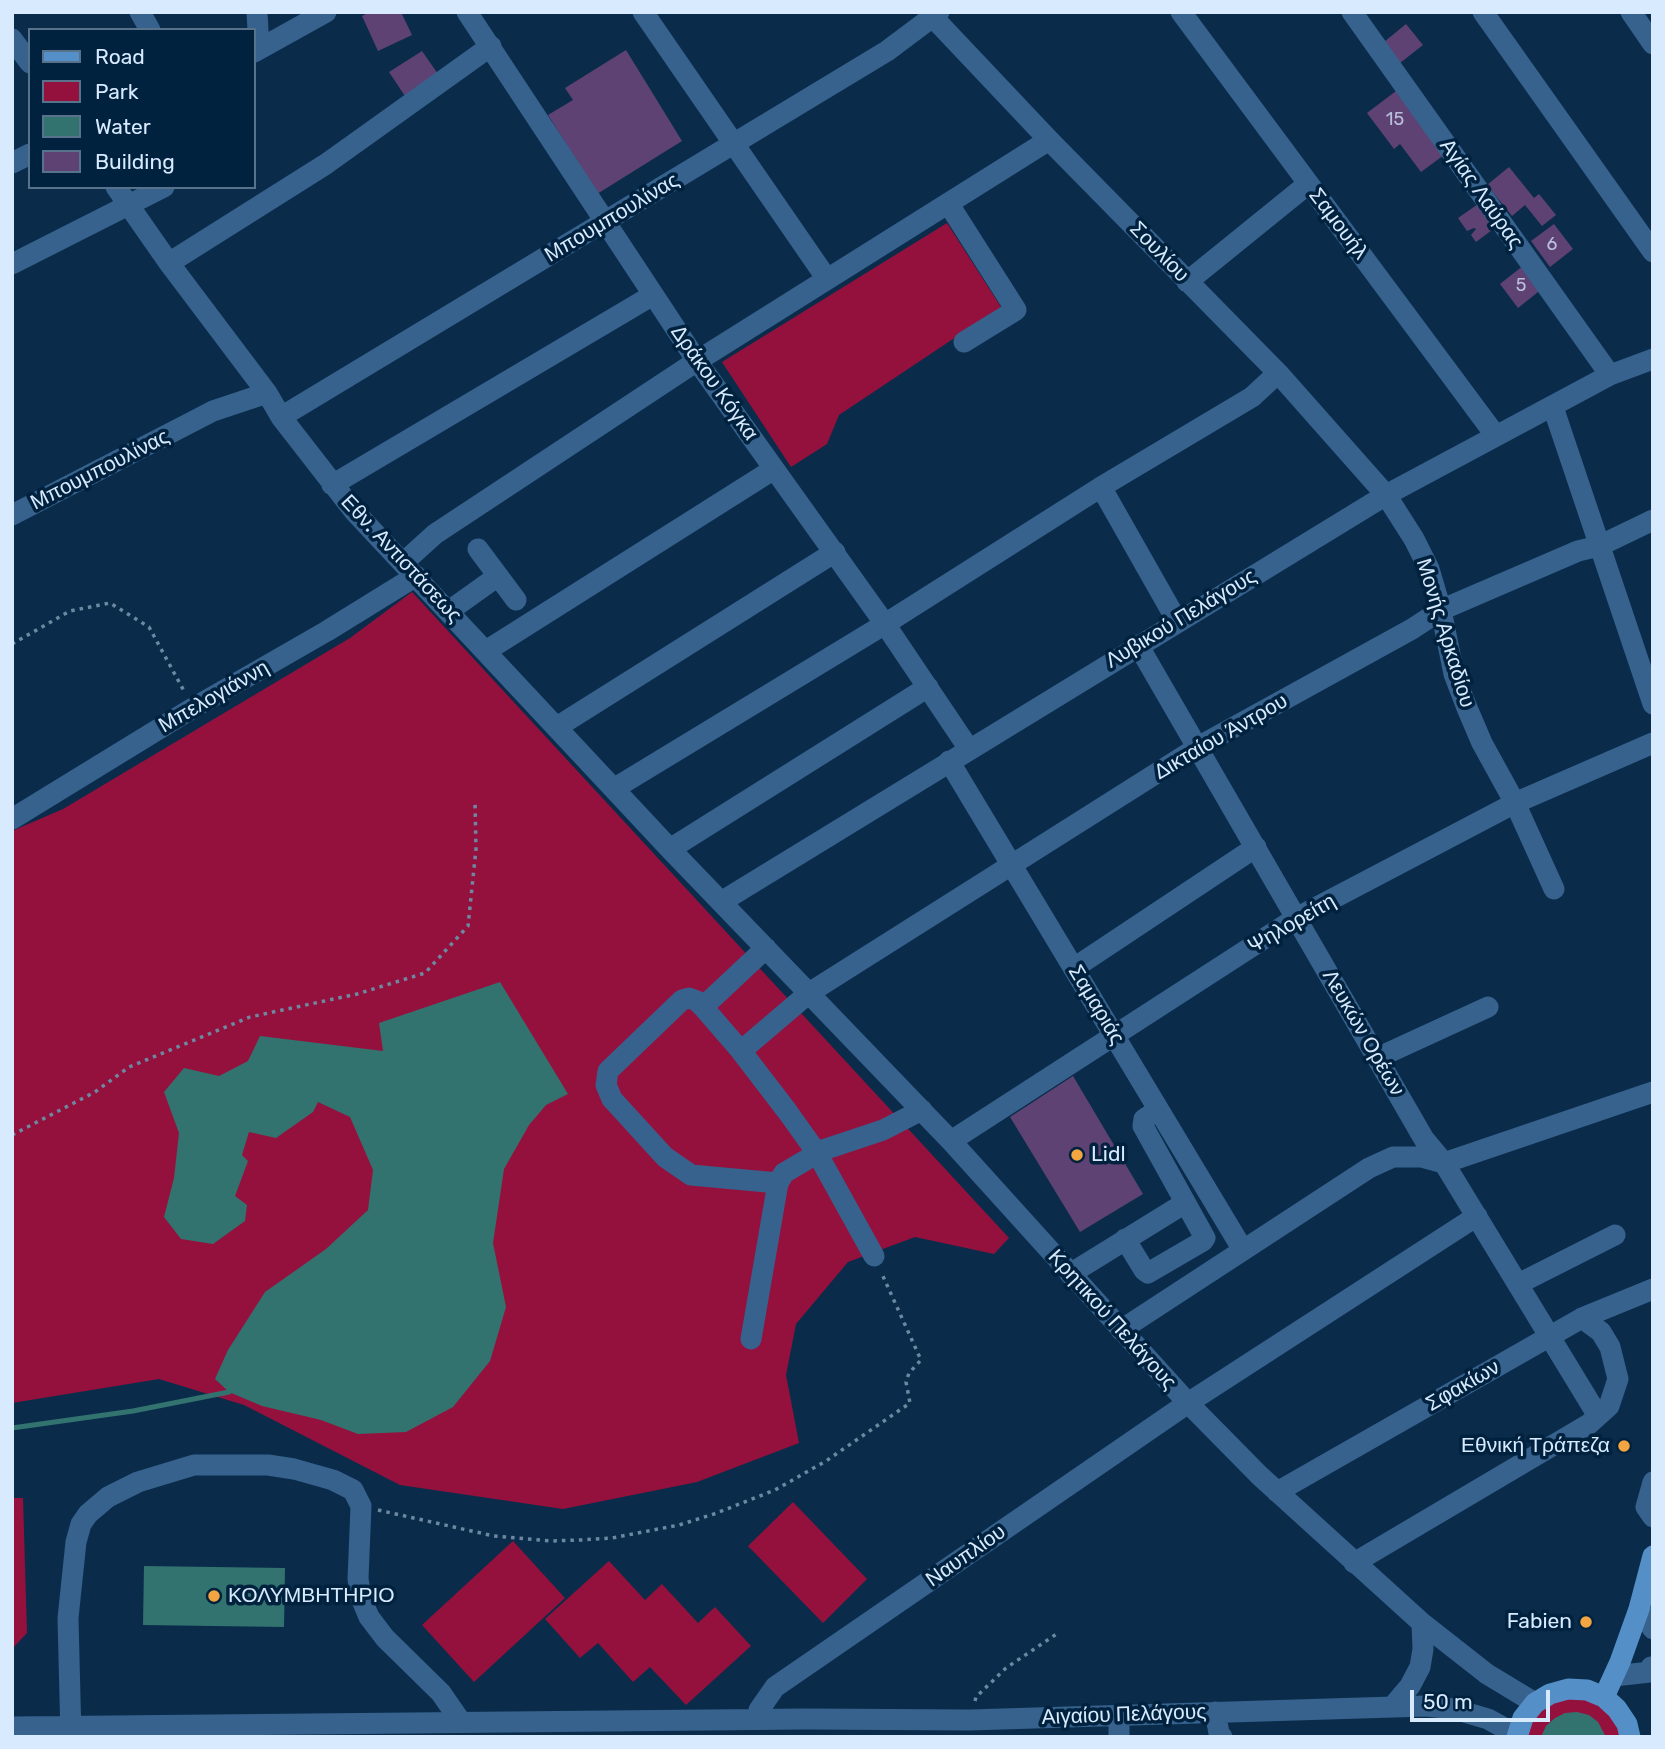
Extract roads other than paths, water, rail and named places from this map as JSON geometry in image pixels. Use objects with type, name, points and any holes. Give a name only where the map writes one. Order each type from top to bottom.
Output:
[{"type":"main road","points":[[1604,1697],[1639,1609],[1653,1556]]},
{"type":"main road","points":[[1517,1736],[1523,1718],[1535,1703],[1550,1693],[1568,1689],[1587,1690],[1604,1697],[1618,1709],[1627,1724],[1630,1737]]},
{"type":"street","points":[[140,12],[149,28]]},
{"type":"street","points":[[257,12],[257,51],[326,12]]},
{"type":"street","name":"Δράκου Κόγκα","points":[[467,12],[604,224],[697,360],[835,552],[969,749]]},
{"type":"street","points":[[643,12],[827,279]]},
{"type":"street","name":"Σαμουήλ","points":[[1181,12],[1496,436]]},
{"type":"street","name":"Αγίας Λαύρας","points":[[1352,12],[1610,375]]},
{"type":"street","points":[[1483,12],[1653,253]]},
{"type":"street","points":[[1631,12],[1653,44]]},
{"type":"street","name":"Μπουμπουλίνας","points":[[281,417],[887,51],[933,14]]},
{"type":"street","name":"Σουλίου","points":[[933,14],[1049,140],[1278,373],[1386,495]]},
{"type":"street","points":[[13,40],[28,60]]},
{"type":"street","points":[[169,263],[326,164],[491,46]]},
{"type":"street","name":"Μπελογιάννη","points":[[12,819],[193,708],[327,631],[409,570],[435,534],[697,360],[1049,140]]},
{"type":"street","points":[[12,163],[28,155]]},
{"type":"street","points":[[1188,282],[1308,184]]},
{"type":"street","name":"Εθν. Αντιστάσεως","points":[[117,189],[332,485],[721,902]]},
{"type":"street","points":[[12,264],[160,189]]},
{"type":"street","points":[[948,203],[1016,310],[964,342]]},
{"type":"street","points":[[332,485],[653,295]]},
{"type":"street","name":"Λυβικού Πελάγους","points":[[721,902],[1386,495],[1610,375],[1653,359]]},
{"type":"street","points":[[615,788],[885,624],[1101,487],[1252,397],[1278,373]]},
{"type":"street","name":"Μπουμπουλίνας","points":[[12,515],[213,411],[267,393]]},
{"type":"street","points":[[1553,407],[1653,704]]},
{"type":"street","points":[[486,651],[774,469]]},
{"type":"street","points":[[1101,487],[1177,621]]},
{"type":"street","name":"Μονής Αρκαδίου","points":[[1386,495],[1414,539],[1429,569],[1441,610],[1454,674],[1482,743],[1515,803],[1554,889]]},
{"type":"street","name":"Δικταίου Άντρου","points":[[741,1051],[809,993],[1198,747],[1412,629],[1441,610],[1578,551],[1599,546],[1653,520]]},
{"type":"street","points":[[478,549],[516,600]]},
{"type":"street","points":[[557,727],[835,552]]},
{"type":"street","points":[[449,611],[498,576]]},
{"type":"street","name":"Λευκών Ορέων","points":[[1138,645],[1424,1139],[1444,1163],[1598,1416]]},
{"type":"street","points":[[670,849],[928,687]]},
{"type":"street","name":"Ψηλορείτη","points":[[951,1141],[1296,918],[1515,803],[1653,743]]},
{"type":"street","name":"Σαμαριάς","points":[[949,761],[1243,1250]]},
{"type":"street","points":[[1074,968],[1256,847]]},
{"type":"street","name":"Κρητικού Πελάγους","points":[[721,902],[951,1141],[1188,1403],[1277,1492],[1422,1623],[1487,1674],[1535,1703]]},
{"type":"street","points":[[703,1007],[766,948]]},
{"type":"street","points":[[778,1183],[691,1175],[665,1157],[612,1099],[606,1085],[608,1071],[682,1000],[689,998],[697,1001],[741,1051],[817,1153],[874,1256]]},
{"type":"street","points":[[1377,1058],[1488,1007]]},
{"type":"street","points":[[1121,1329],[1369,1168],[1392,1157],[1422,1157],[1444,1163],[1653,1092]]},
{"type":"street","points":[[751,1339],[778,1183],[784,1173],[817,1153],[883,1130],[922,1110]]},
{"type":"street","points":[[1125,1239],[1148,1273],[1203,1241],[1203,1234],[1143,1126],[1144,1119],[1158,1110]]},
{"type":"street","points":[[1070,1274],[1185,1203]]},
{"type":"street","name":"Ναυπλίου","points":[[759,1719],[759,1710],[775,1687],[1188,1403],[1477,1216]]},
{"type":"street","points":[[1518,1284],[1615,1235]]},
{"type":"street","name":"Σφακίων","points":[[1277,1492],[1582,1318],[1653,1289]]},
{"type":"street","points":[[1354,1563],[1539,1455],[1589,1424],[1609,1406],[1618,1379],[1611,1347],[1601,1332],[1582,1318]]},
{"type":"street","points":[[71,1732],[68,1618],[76,1542],[81,1524],[88,1514],[108,1497],[138,1482],[194,1465],[268,1465],[294,1469],[333,1480],[353,1490],[360,1506],[358,1579],[361,1598],[369,1617],[385,1638],[441,1693],[461,1722]]},
{"type":"street","points":[[1653,1482],[1646,1507],[1653,1517]]},
{"type":"street","points":[[1639,1609],[1653,1629]]},
{"type":"street","points":[[1393,1706],[1410,1686],[1420,1667],[1423,1649],[1422,1623]]},
{"type":"street","points":[[1614,1676],[1650,1672],[1651,1667]]},
{"type":"street","name":"Αιγαίου Πελάγους","points":[[12,1727],[71,1732],[382,1730],[461,1722],[654,1729],[759,1719],[811,1728],[970,1720],[1119,1726],[1215,1712],[1426,1706],[1454,1709],[1488,1719],[1517,1736]]},
{"type":"street","points":[[1215,1712],[1222,1737]]},
{"type":"water","points":[[500,982],[568,1094],[546,1105],[529,1125],[504,1169],[493,1243],[506,1307],[490,1361],[453,1407],[406,1432],[358,1434],[321,1420],[262,1406],[229,1392],[215,1379],[228,1350],[265,1292],[326,1249],[368,1210],[373,1170],[350,1117],[318,1102],[313,1112],[276,1138],[249,1132],[242,1155],[248,1161],[235,1196],[247,1205],[245,1221],[213,1244],[181,1239],[164,1217],[174,1178],[179,1133],[164,1092],[184,1068],[219,1076],[248,1061],[260,1036],[383,1051],[379,1023]]},
{"type":"water","name":"ΚΟΛΥΜΒΗΤΗΡΙΟ","points":[[144,1566],[285,1568],[284,1627],[143,1625]]},
{"type":"water","points":[[1565,1713],[1589,1715],[1598,1722],[1606,1737],[1541,1737],[1546,1726],[1555,1718]]},
{"type":"waterway","points":[[12,1428],[133,1411],[229,1392]]},
{"type":"place","name":"Lidl","points":[[1077,1155]]},
{"type":"place","name":"Εθνική Τράπεζα","points":[[1624,1446]]},
{"type":"place","name":"ΚΟΛΥΜΒΗΤΗΡΙΟ","points":[[214,1596]]},
{"type":"place","name":"Fabien","points":[[1586,1622]]}]
